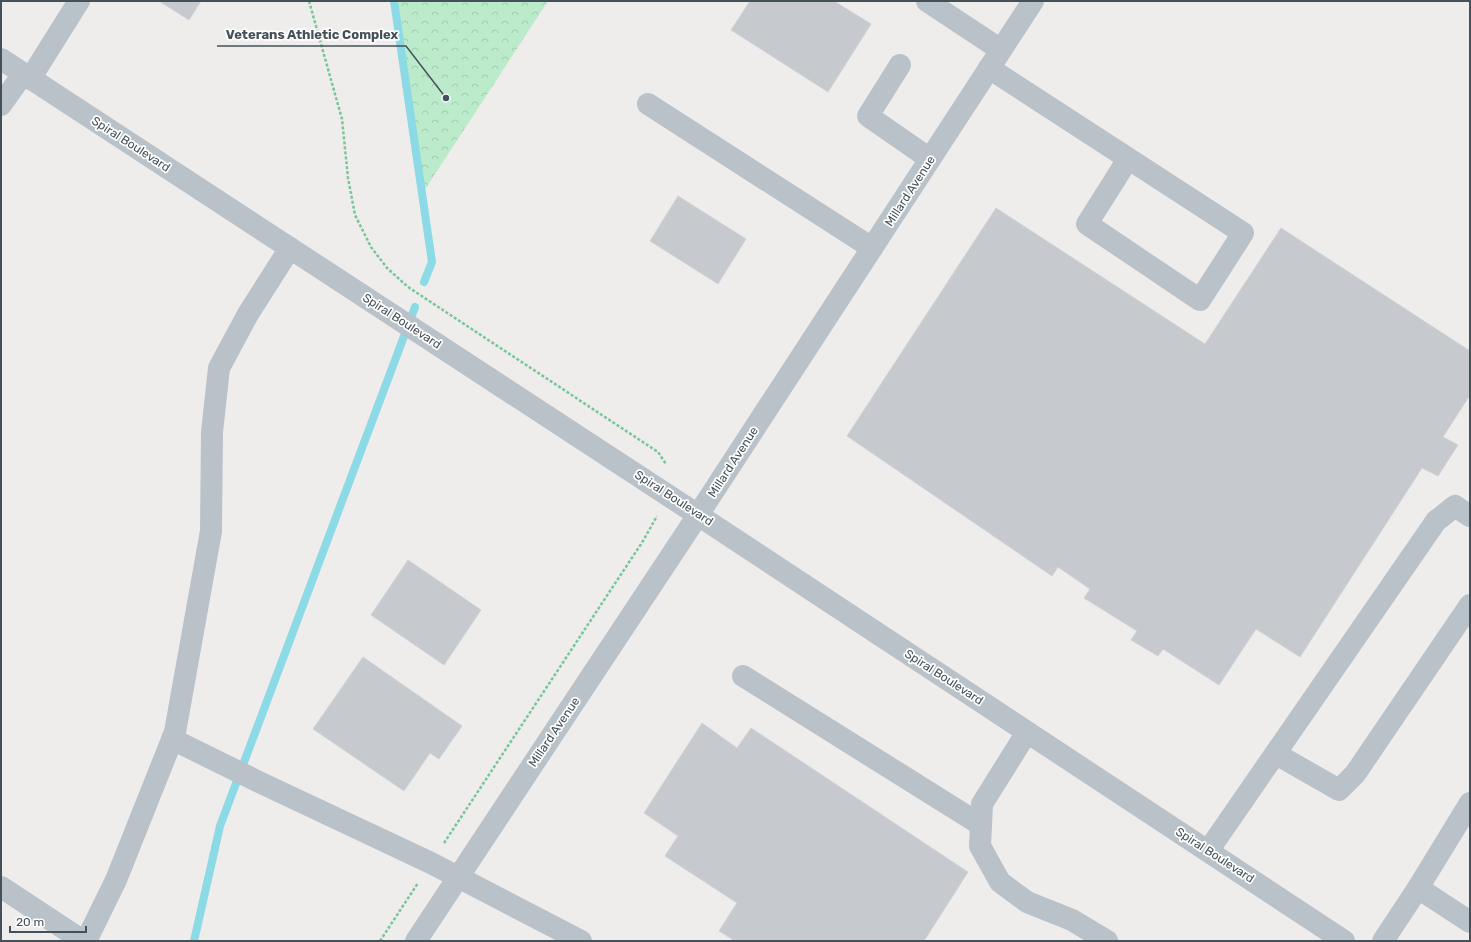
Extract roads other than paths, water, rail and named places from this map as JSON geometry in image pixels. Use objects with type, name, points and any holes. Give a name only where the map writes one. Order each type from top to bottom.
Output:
[{"type":"street","points":[[1,106],[27,76],[79,1]]},
{"type":"street","name":"Millard Avenue","points":[[416,941],[698,514],[1033,1]]},
{"type":"street","points":[[934,3],[995,59],[1128,159],[1243,233],[1200,300],[1087,224],[1128,159]]},
{"type":"street","name":"Spiral Boulevard","points":[[1,59],[698,514],[1344,941]]},
{"type":"street","points":[[900,65],[868,116],[930,159]]},
{"type":"street","points":[[648,104],[872,248]]},
{"type":"street","points":[[86,941],[116,880],[175,732],[192,644],[211,531],[212,432],[218,368],[248,314],[290,248]]},
{"type":"street","points":[[1208,851],[1436,520],[1455,506],[1470,516]]},
{"type":"street","points":[[1276,754],[1339,790],[1355,774],[1470,605]]},
{"type":"street","points":[[743,676],[981,825]]},
{"type":"street","points":[[1027,732],[982,804],[980,846],[1000,882],[1027,902],[1072,920],[1107,941]]},
{"type":"street","points":[[172,738],[266,785],[431,863],[581,941]]},
{"type":"street","points":[[1383,941],[1418,888],[1470,803]]},
{"type":"street","points":[[1,887],[83,941]]},
{"type":"street","points":[[1418,888],[1470,922]]},
{"type":"waterway","points":[[394,1],[432,262],[424,282]]},
{"type":"waterway","points":[[194,941],[220,826],[415,307]]},
{"type":"place","name":"Veterans Athletic Complex","points":[[446,98]]}]
